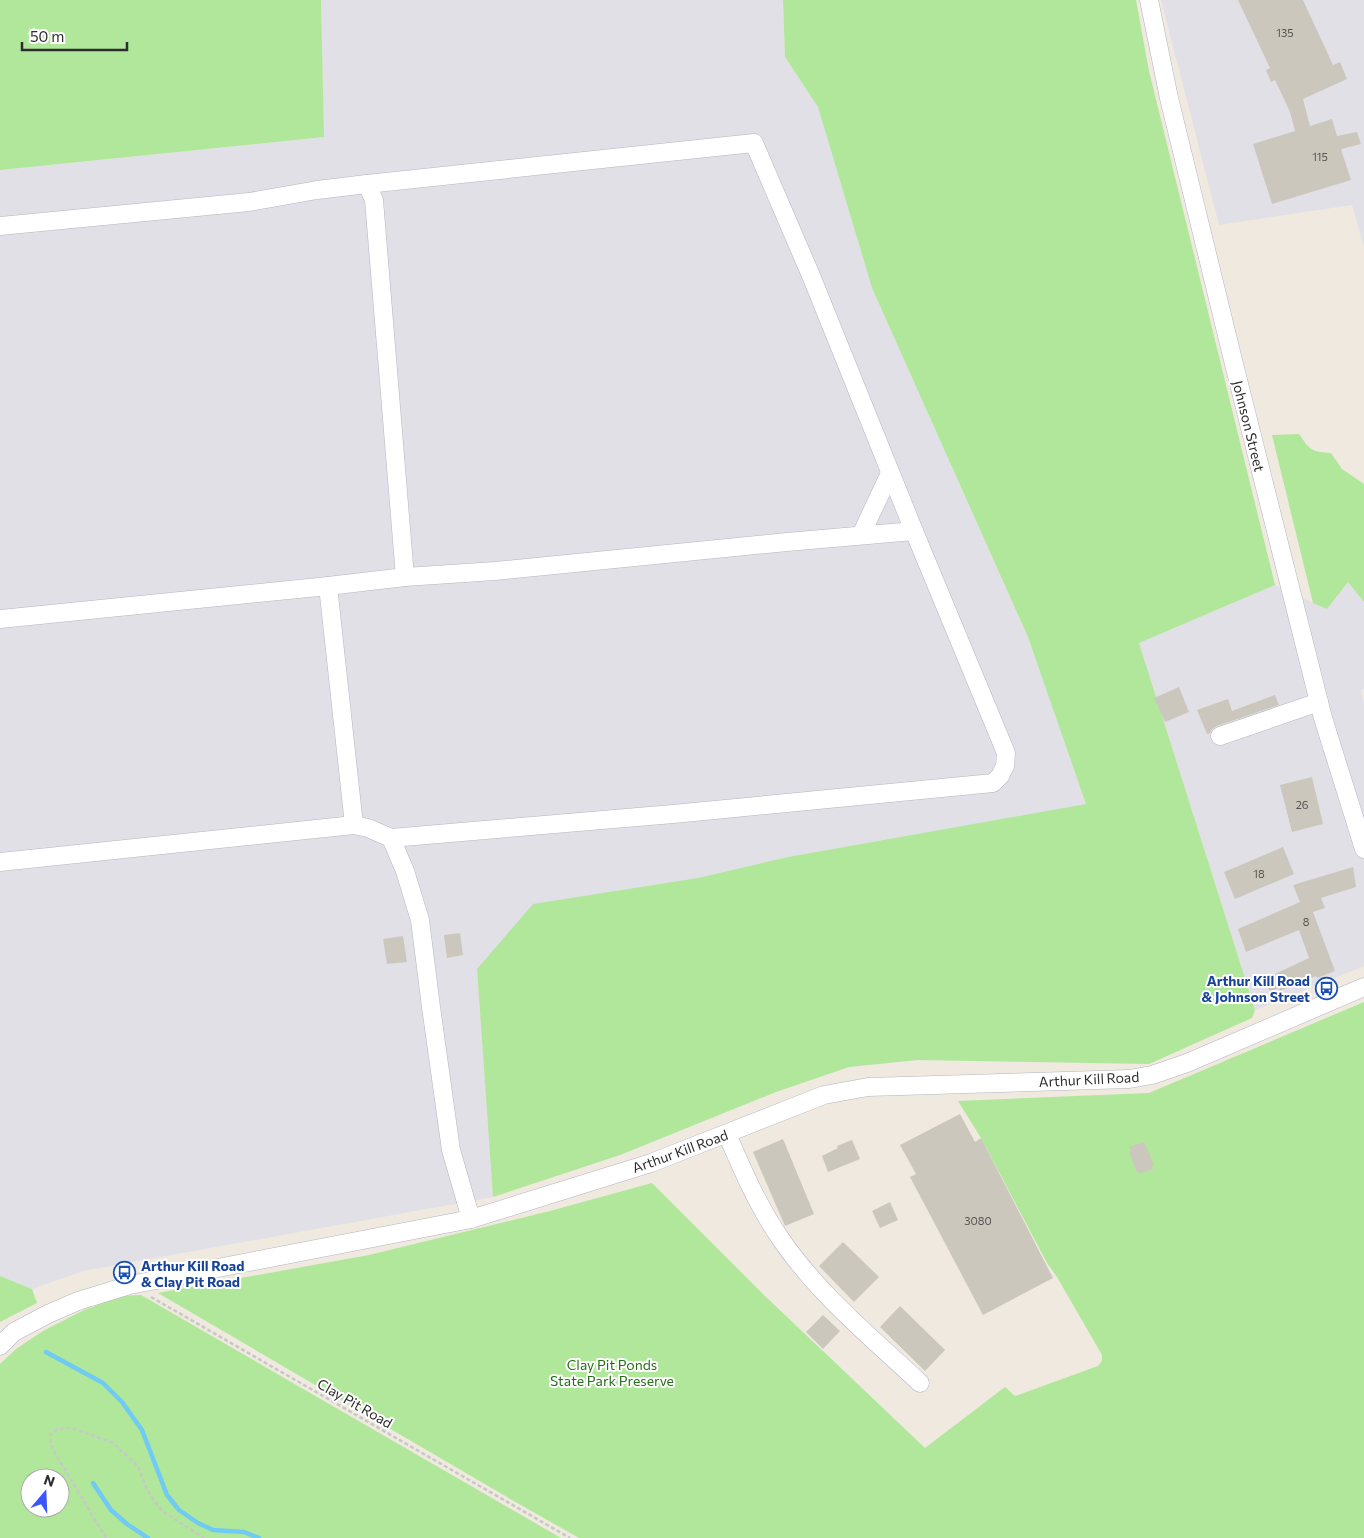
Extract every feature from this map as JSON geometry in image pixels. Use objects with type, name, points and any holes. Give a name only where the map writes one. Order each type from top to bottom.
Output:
[{"type":"street","name":"Johnson Street","points":[[1149,0],[1169,98],[1319,702],[1364,849]]},
{"type":"street","points":[[0,226],[248,202],[317,190],[367,184],[754,143],[812,278],[1006,753],[1005,766],[1000,776],[993,783],[673,814],[391,838],[368,828],[354,825],[0,862]]},
{"type":"street","points":[[367,184],[374,200],[405,577]]},
{"type":"street","points":[[862,535],[890,472]]},
{"type":"street","points":[[0,619],[405,577],[495,571],[914,531]]},
{"type":"street","points":[[328,586],[354,825]]},
{"type":"street","points":[[1220,736],[1319,702]]},
{"type":"street","points":[[391,838],[405,872],[420,920],[451,1150],[471,1219]]},
{"type":"street","name":"Arthur Kill Road","points":[[0,1346],[14,1332],[48,1314],[78,1301],[130,1285],[471,1219],[651,1163],[824,1095],[868,1087],[1129,1078],[1152,1075],[1187,1063],[1364,988]]},
{"type":"street","points":[[727,1134],[759,1202],[780,1238],[810,1276],[840,1308],[920,1383]]},
{"type":"path","name":"Clay Pit Road","points":[[130,1285],[570,1538]]},
{"type":"path","points":[[106,1538],[52,1448],[50,1435],[56,1429],[72,1428],[113,1443],[138,1466],[148,1490],[162,1511],[204,1538]]},
{"type":"shaded area","points":[[321,0],[783,0],[785,57],[818,107],[872,288],[1028,637],[1087,804],[788,857],[698,878],[477,969],[493,1197],[83,1271],[32,1289],[0,1276],[0,170],[324,137]]},
{"type":"shaded area","points":[[1161,0],[1364,0],[1364,247],[1352,205],[1219,225]]},
{"type":"shaded area","points":[[1348,581],[1364,602],[1364,689],[1361,691],[1364,704],[1364,966],[1255,1010],[1139,643],[1275,585],[1327,609]]},
{"type":"green space","points":[[0,0],[321,0],[324,137],[0,170]]},
{"type":"green space","points":[[783,0],[1136,0],[1149,71],[1275,585],[1139,643],[1255,1010],[1252,1018],[1149,1064],[918,1060],[849,1067],[776,1092],[620,1155],[493,1197],[477,969],[533,904],[698,878],[788,857],[1086,804],[1028,637],[872,288],[818,107],[785,57]]},
{"type":"green space","points":[[1299,434],[1306,444],[1315,451],[1331,453],[1342,469],[1364,484],[1364,602],[1348,582],[1327,609],[1313,603],[1272,435]]},
{"type":"green space","name":"Clay Pit Ponds State Park Preserve","points":[[1364,1002],[1364,1538],[579,1538],[158,1293],[369,1255],[550,1211],[652,1183],[765,1296],[925,1448],[1005,1387],[1015,1396],[1098,1366],[1102,1361],[1102,1355],[1047,1263],[981,1138],[958,1101],[1149,1093]]},
{"type":"green space","points":[[0,1276],[32,1289],[37,1303],[0,1322]]},
{"type":"green space","points":[[141,1295],[561,1538],[0,1538],[0,1364],[16,1349],[43,1331],[118,1296]]},
{"type":"building","points":[[1238,0],[1303,0],[1333,65],[1340,62],[1347,79],[1303,99],[1310,126],[1332,119],[1337,136],[1357,132],[1361,144],[1341,149],[1351,180],[1272,204],[1253,144],[1295,131],[1290,112],[1275,80],[1271,82],[1266,70],[1270,68]]},
{"type":"building","points":[[1179,687],[1189,712],[1165,722],[1154,698]]},
{"type":"building","points":[[1275,695],[1279,705],[1217,726],[1207,734],[1197,710],[1228,699],[1232,711]]},
{"type":"building","points":[[1312,777],[1323,824],[1292,832],[1280,785]]},
{"type":"building","points":[[1283,847],[1294,874],[1235,899],[1224,872]]},
{"type":"building","points":[[1353,867],[1356,887],[1321,898],[1325,908],[1313,912],[1335,971],[1317,978],[1316,976],[1280,991],[1279,988],[1270,992],[1264,979],[1309,958],[1299,930],[1246,952],[1238,929],[1300,902],[1293,885]]},
{"type":"building","points":[[460,933],[463,955],[447,958],[444,935]]},
{"type":"building","points":[[403,936],[407,962],[387,964],[383,939]]},
{"type":"building","points":[[960,1114],[975,1142],[981,1138],[1053,1278],[983,1315],[910,1177],[916,1174],[900,1145]]},
{"type":"building","points":[[783,1139],[814,1214],[785,1226],[753,1152]]},
{"type":"building","points":[[852,1140],[860,1159],[828,1172],[822,1156],[838,1148],[837,1146]]},
{"type":"building","points":[[1143,1142],[1154,1165],[1152,1166],[1153,1169],[1139,1174],[1129,1152],[1131,1151],[1129,1147]]},
{"type":"building","points":[[890,1202],[898,1220],[880,1228],[872,1211]]},
{"type":"building","points":[[843,1242],[879,1277],[854,1302],[819,1266]]},
{"type":"building","points":[[900,1306],[945,1350],[925,1371],[880,1327]]},
{"type":"building","points":[[823,1315],[840,1331],[823,1349],[806,1332]]},
{"type":"waterway","points":[[46,1352],[103,1383],[122,1402],[142,1430],[167,1495],[179,1510],[198,1523],[213,1530],[244,1532],[259,1538]]},
{"type":"waterway","points":[[93,1483],[111,1510],[127,1524],[148,1538]]},
{"type":"place","name":"Arthur Kill Road & Johnson Street","points":[[1326,988]]},
{"type":"place","name":"Arthur Kill Road & Clay Pit Road","points":[[125,1273]]}]
